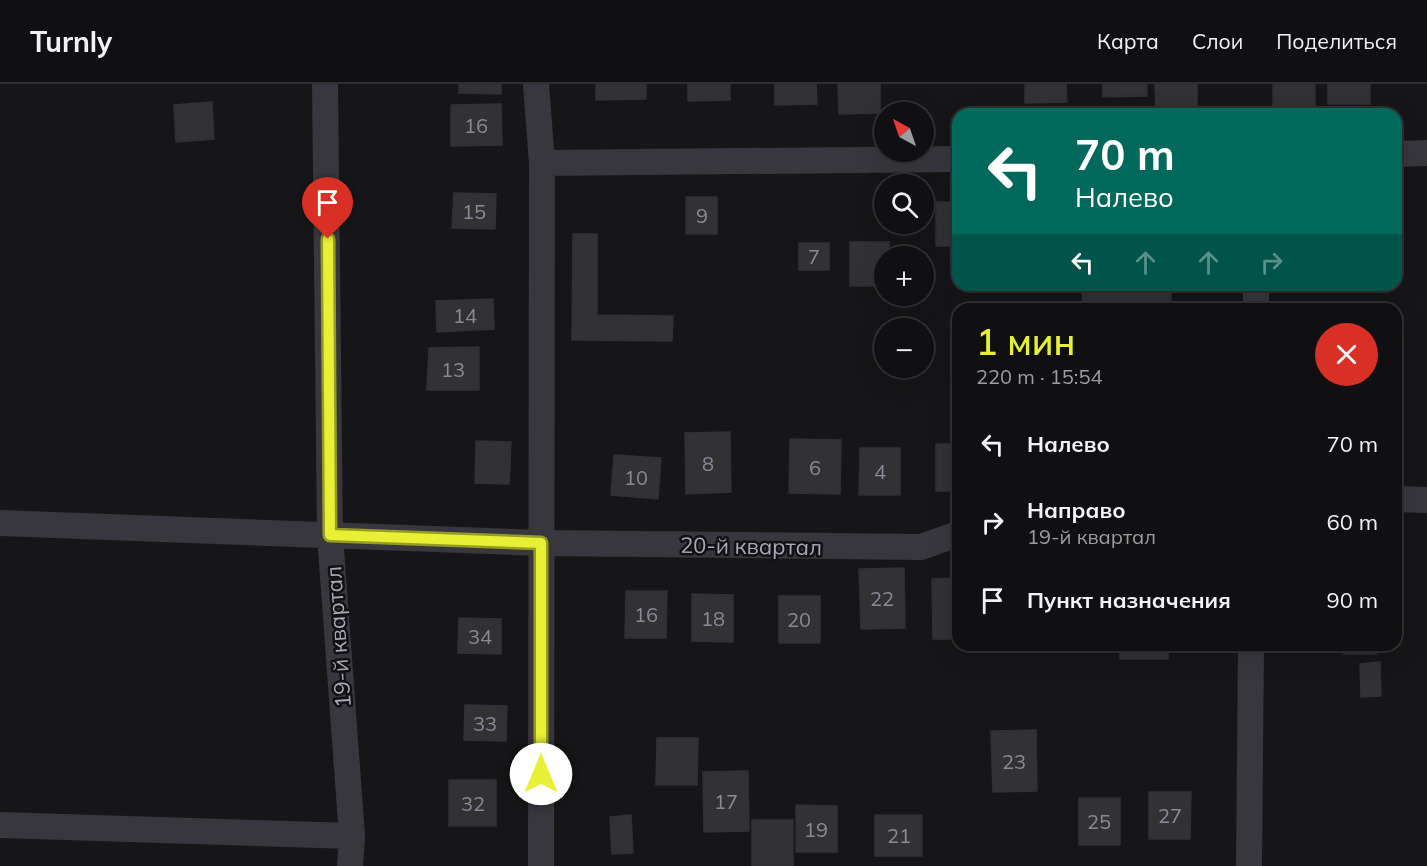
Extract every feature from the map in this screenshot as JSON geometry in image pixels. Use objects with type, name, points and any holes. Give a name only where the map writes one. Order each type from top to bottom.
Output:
[{"type":"street","name":"19-й квартал","points":[[326,84],[330,535],[352,836],[350,866]]},
{"type":"street","points":[[536,84],[542,163],[541,866]]},
{"type":"street","points":[[1402,154],[1427,153]]},
{"type":"street","points":[[542,163],[952,159]]},
{"type":"street","points":[[1402,499],[1427,500]]},
{"type":"street","name":"20-й квартал","points":[[0,523],[541,543],[921,547],[952,536]]},
{"type":"street","points":[[1249,866],[1251,651]]},
{"type":"street","points":[[0,825],[352,836]]},
{"type":"building","points":[[459,84],[501,84],[501,94],[459,93]]},
{"type":"building","points":[[596,84],[646,84],[646,99],[596,100]]},
{"type":"building","points":[[688,84],[730,84],[730,100],[688,101]]},
{"type":"building","points":[[775,84],[816,84],[817,104],[775,105]]},
{"type":"building","points":[[838,84],[880,84],[880,102],[874,102],[874,113],[839,114]]},
{"type":"building","points":[[1025,84],[1066,84],[1067,102],[1025,103]]},
{"type":"building","points":[[1103,84],[1147,84],[1147,96],[1103,97]]},
{"type":"building","points":[[1155,84],[1197,84],[1197,108],[1156,108]]},
{"type":"building","points":[[1273,84],[1315,84],[1315,106],[1273,107]]},
{"type":"building","points":[[1328,84],[1370,84],[1370,104],[1328,104]]},
{"type":"building","points":[[212,102],[214,139],[176,142],[174,105]]},
{"type":"building","points":[[501,104],[502,145],[451,146],[451,105]]},
{"type":"building","points":[[454,193],[496,194],[495,229],[452,228]]},
{"type":"building","points":[[686,197],[717,197],[717,234],[686,234]]},
{"type":"building","points":[[936,202],[952,202],[952,246],[936,246]]},
{"type":"building","points":[[573,234],[597,234],[597,315],[673,316],[672,341],[572,340]]},
{"type":"building","points":[[850,242],[889,242],[889,246],[874,246],[874,286],[850,286]]},
{"type":"building","points":[[799,243],[829,243],[829,270],[799,270]]},
{"type":"building","points":[[1082,291],[1171,291],[1171,303],[1083,303]]},
{"type":"building","points":[[493,299],[494,329],[437,332],[436,301]]},
{"type":"building","points":[[479,347],[479,390],[427,390],[429,348]]},
{"type":"building","points":[[730,432],[731,492],[686,494],[685,433]]},
{"type":"building","points":[[790,439],[841,440],[840,494],[789,493]]},
{"type":"building","points":[[476,441],[511,442],[509,484],[475,483]]},
{"type":"building","points":[[936,444],[952,444],[952,491],[936,491]]},
{"type":"building","points":[[860,448],[900,448],[900,495],[859,495]]},
{"type":"building","points":[[614,455],[661,458],[658,499],[611,495]]},
{"type":"building","points":[[904,568],[905,628],[861,629],[859,569]]},
{"type":"building","points":[[952,578],[952,639],[933,639],[932,579]]},
{"type":"building","points":[[626,591],[667,591],[666,638],[625,638]]},
{"type":"building","points":[[692,594],[733,595],[733,642],[692,641]]},
{"type":"building","points":[[779,596],[820,596],[820,643],[779,643]]},
{"type":"building","points":[[459,618],[501,619],[501,654],[458,653]]},
{"type":"building","points":[[1120,651],[1168,651],[1168,659],[1120,659]]},
{"type":"building","points":[[1344,651],[1376,651],[1376,654],[1344,654]]},
{"type":"building","points":[[1380,662],[1381,696],[1361,697],[1360,664]]},
{"type":"building","points":[[465,705],[507,706],[506,741],[464,740]]},
{"type":"building","points":[[1036,730],[1037,791],[993,792],[991,731]]},
{"type":"building","points":[[657,738],[698,738],[697,785],[656,785]]},
{"type":"building","points":[[748,771],[749,831],[704,832],[703,772]]},
{"type":"building","points":[[449,780],[496,780],[496,826],[449,826]]},
{"type":"building","points":[[1149,792],[1191,792],[1190,839],[1149,839]]},
{"type":"building","points":[[1079,798],[1120,798],[1120,845],[1079,845]]},
{"type":"building","points":[[796,805],[837,806],[837,852],[796,852]]},
{"type":"building","points":[[631,815],[633,853],[612,854],[610,817]]},
{"type":"building","points":[[875,815],[922,815],[922,856],[875,856]]},
{"type":"building","points":[[752,820],[793,820],[793,866],[752,866]]},
{"type":"route","points":[[328,239],[330,535],[541,543],[541,774]]}]
